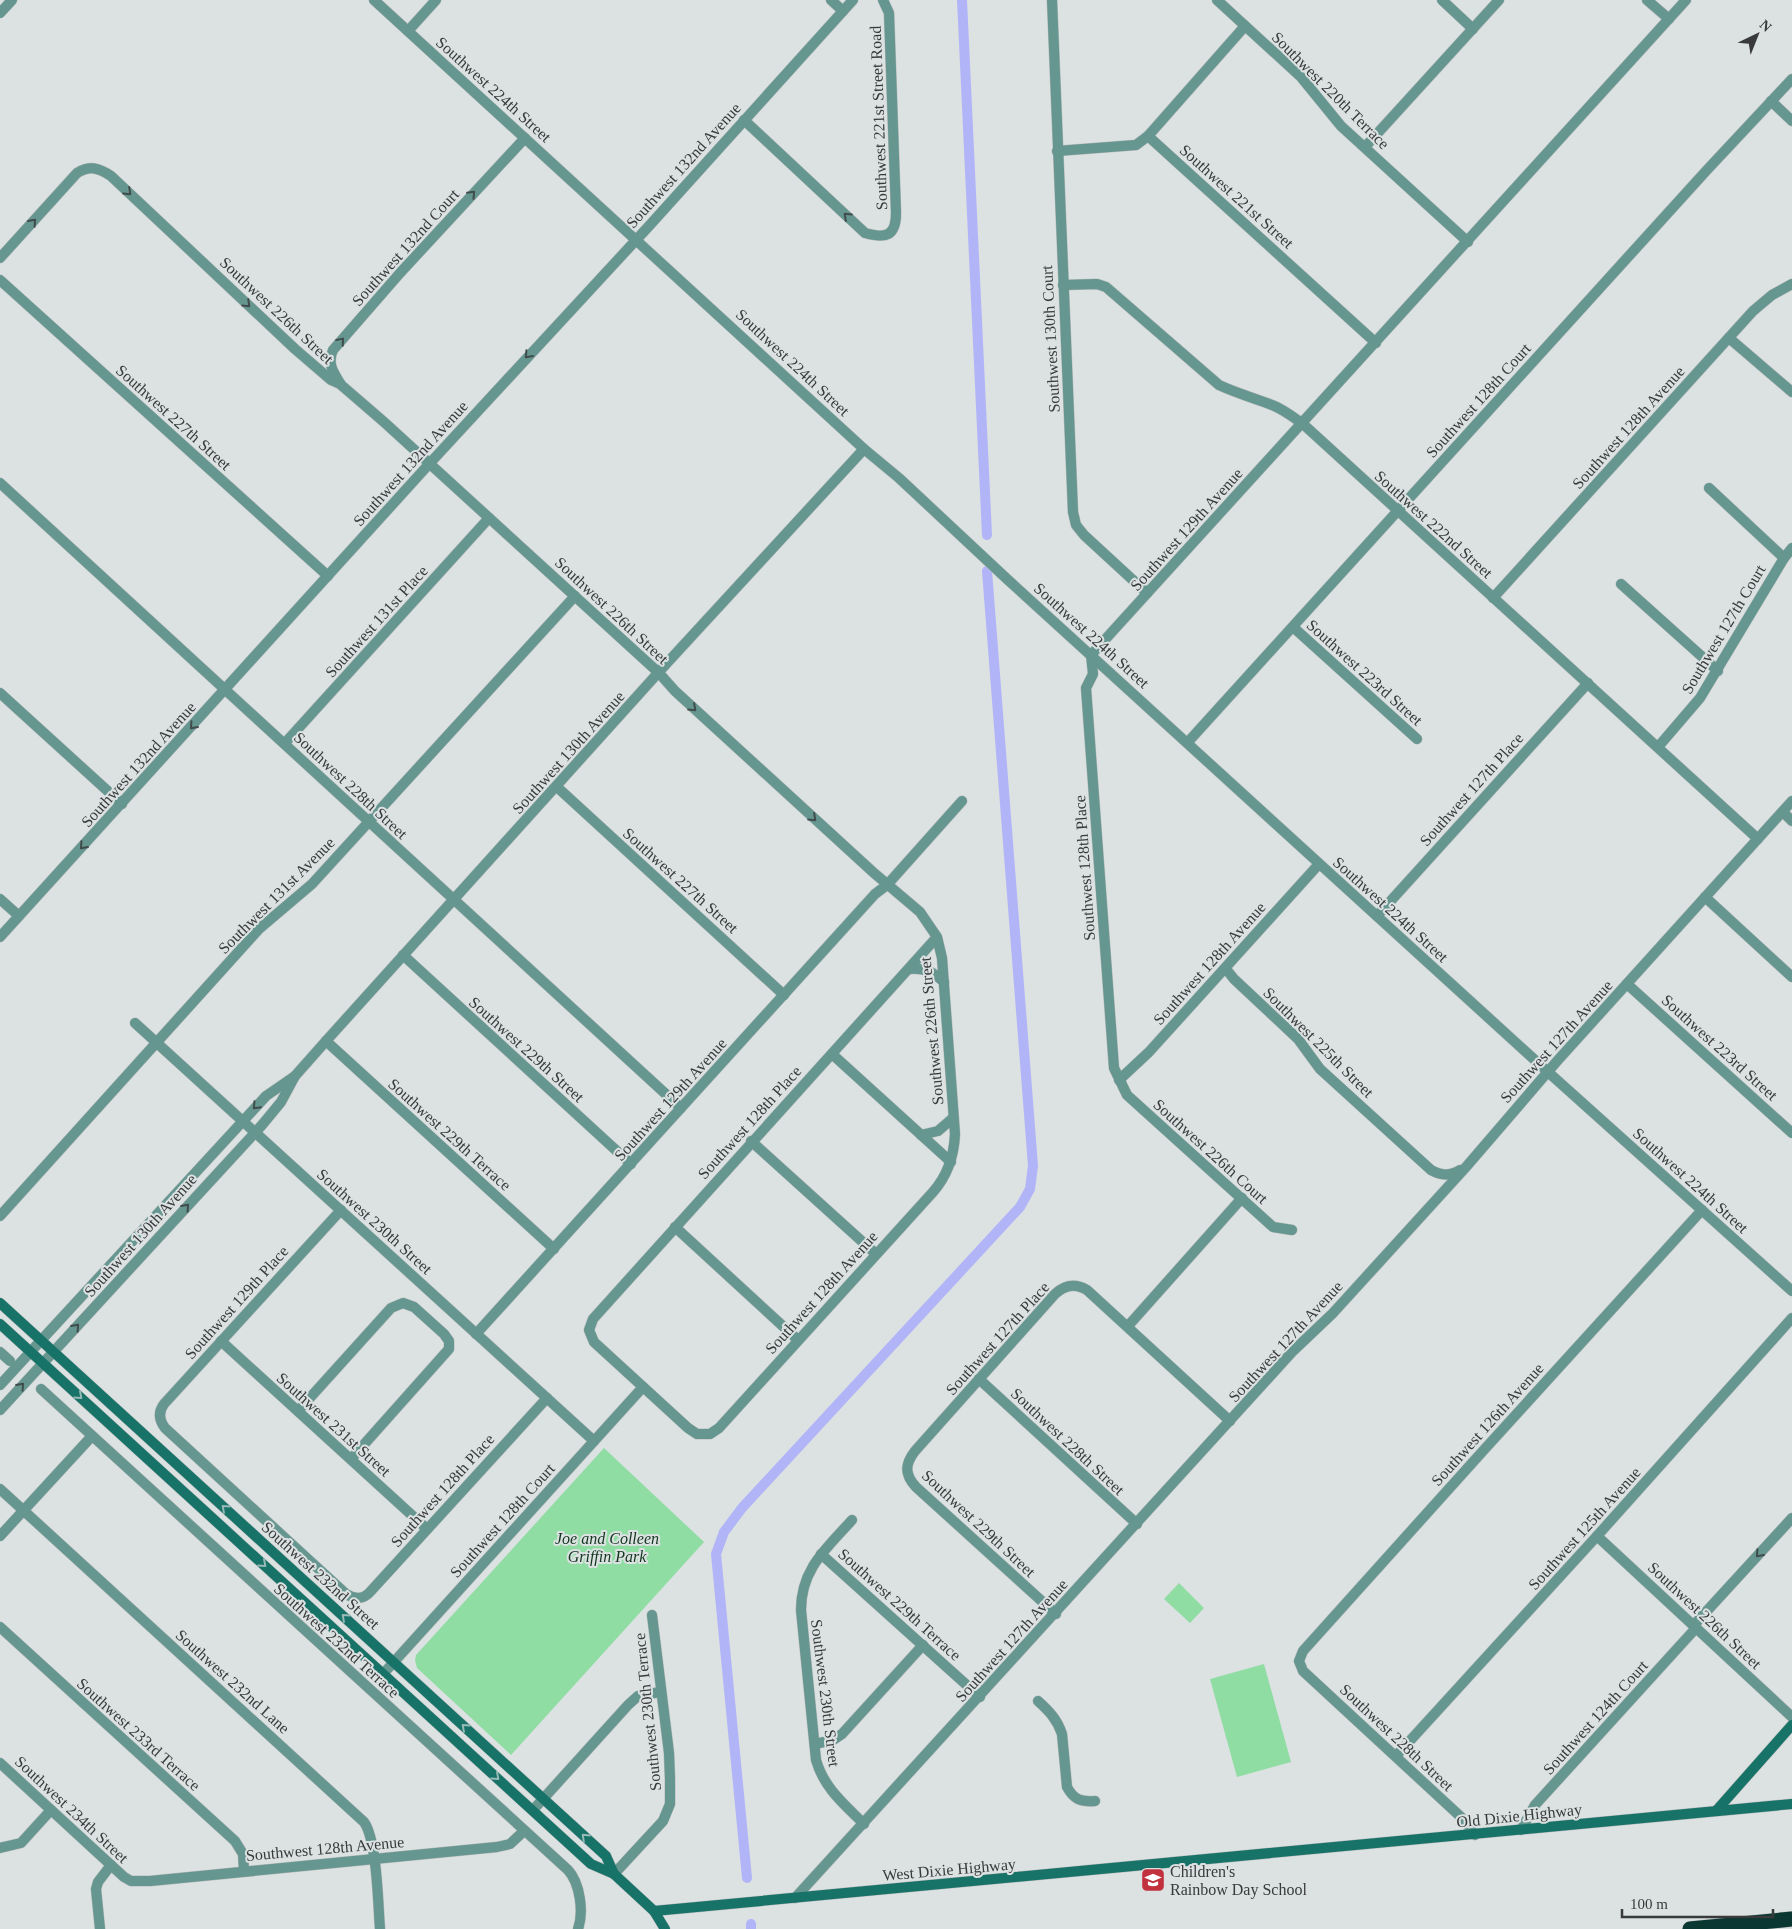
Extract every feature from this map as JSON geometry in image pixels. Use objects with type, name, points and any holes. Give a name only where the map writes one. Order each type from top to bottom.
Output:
[{"type":"highway","points":[[1690,1929],[1792,1919]]},
{"type":"street","points":[[0,13],[12,0]]},
{"type":"street","name":"Southwest 224th Street","points":[[374,0],[864,449],[899,478],[1007,579],[1188,742],[1319,864],[1792,1291]]},
{"type":"street","points":[[408,31],[436,0]]},
{"type":"street","points":[[831,0],[843,11]]},
{"type":"street","name":"Southwest 132nd Avenue","points":[[0,937],[430,463],[637,240],[853,0]]},
{"type":"street","name":"Southwest 221st Street Road","points":[[744,120],[865,233],[878,237],[888,234],[896,226],[896,213],[889,13],[883,0]]},
{"type":"street","points":[[1052,0],[1057,151],[1136,145],[1148,136],[1245,26]]},
{"type":"street","name":"Southwest 220th Terrace","points":[[1217,0],[1301,77],[1341,126],[1468,242]]},
{"type":"street","points":[[1442,0],[1473,29]]},
{"type":"street","points":[[1365,147],[1499,0]]},
{"type":"street","points":[[1647,0],[1669,19]]},
{"type":"street","points":[[1303,424],[1686,0]]},
{"type":"street","name":"Southwest 128th Court","points":[[1188,742],[1792,79]]},
{"type":"street","points":[[1771,101],[1792,120]]},
{"type":"street","name":"Southwest 221st Street","points":[[1148,136],[1376,343]]},
{"type":"street","name":"Southwest 132nd Court","points":[[340,384],[330,365],[333,350],[400,273],[525,138]]},
{"type":"street","name":"Southwest 130th Court","points":[[1057,151],[1073,512],[1076,525],[1084,535],[1147,593]]},
{"type":"street","name":"Southwest 226th Street","points":[[0,258],[77,173],[88,168],[96,168],[111,176],[295,350],[331,380],[340,384],[430,463],[659,673],[675,691],[887,885],[896,890],[920,912],[937,937],[942,958],[955,1146],[951,1162]]},
{"type":"street","name":"Southwest 227th Street","points":[[0,280],[328,576]]},
{"type":"street","name":"Southwest 222nd Street","points":[[1063,285],[1097,284],[1106,287],[1219,385],[1285,411],[1303,424],[1758,839]]},
{"type":"street","name":"Southwest 128th Avenue","points":[[1493,598],[1753,311],[1765,300],[1792,284]]},
{"type":"street","points":[[1729,338],[1792,392]]},
{"type":"street","name":"Southwest 129th Avenue","points":[[1091,655],[1303,424]]},
{"type":"street","name":"Southwest 130th Avenue","points":[[0,1385],[266,1096],[294,1076],[864,449]]},
{"type":"street","name":"Southwest 228th Street","points":[[0,483],[682,1108]]},
{"type":"street","points":[[1709,488],[1784,558]]},
{"type":"street","name":"Southwest 131st Place","points":[[285,743],[489,518]]},
{"type":"street","name":"Southwest 127th Court","points":[[1658,747],[1700,698],[1718,671],[1784,558],[1792,548]]},
{"type":"street","points":[[1621,584],[1718,671]]},
{"type":"street","name":"Southwest 131st Avenue","points":[[0,1216],[259,929],[306,891],[574,596]]},
{"type":"street","name":"Southwest 223rd Street","points":[[1292,627],[1417,739]]},
{"type":"street","name":"Southwest 128th Place","points":[[1091,655],[1093,674],[1086,688],[1114,1068],[1119,1080]]},
{"type":"street","name":"Southwest 127th Place","points":[[1377,916],[1588,683]]},
{"type":"street","points":[[0,693],[122,804]]},
{"type":"street","name":"Southwest 227th Street","points":[[557,787],[784,995]]},
{"type":"street","name":"Southwest 129th Avenue","points":[[476,1334],[962,801]]},
{"type":"street","name":"Southwest 127th Avenue","points":[[795,1898],[1056,1614],[1293,1351],[1340,1306],[1792,801]]},
{"type":"street","points":[[1783,812],[1792,821]]},
{"type":"street","name":"Southwest 128th Avenue","points":[[1119,1080],[1149,1052],[1226,969],[1319,864]]},
{"type":"street","points":[[1705,897],[1792,977]]},
{"type":"street","points":[[0,899],[19,916]]},
{"type":"street","name":"Southwest 128th Place","points":[[643,1387],[594,1342],[589,1330],[596,1314],[937,937]]},
{"type":"street","name":"Southwest 229th Street","points":[[403,955],[631,1164]]},
{"type":"street","points":[[909,969],[926,969],[944,982]]},
{"type":"street","name":"Southwest 225th Street","points":[[1226,969],[1234,979],[1298,1039],[1320,1069],[1431,1170],[1441,1175],[1452,1174],[1466,1167]]},
{"type":"street","name":"Southwest 223rd Street","points":[[1627,984],[1792,1133]]},
{"type":"street","name":"Southwest 230th Street","points":[[135,1023],[594,1441]]},
{"type":"street","name":"Southwest 229th Terrace","points":[[326,1041],[554,1249]]},
{"type":"street","points":[[832,1054],[951,1162]]},
{"type":"street","name":"Southwest 130th Avenue","points":[[0,1410],[255,1132],[281,1102],[294,1076]]},
{"type":"street","name":"Southwest 226th Court","points":[[1119,1080],[1127,1095],[1273,1227],[1292,1230]]},
{"type":"street","points":[[921,1135],[938,1131],[953,1118]]},
{"type":"street","points":[[751,1141],[876,1254]]},
{"type":"street","name":"Southwest 128th Avenue","points":[[643,1387],[692,1432],[706,1435],[719,1428],[938,1186],[951,1162]]},
{"type":"street","points":[[1230,1421],[1128,1326],[1242,1198]]},
{"type":"street","name":"Southwest 129th Place","points":[[341,1210],[164,1404],[160,1411],[160,1417],[165,1428],[346,1594],[357,1598]]},
{"type":"street","name":"Southwest 126th Avenue","points":[[1299,1661],[1310,1644],[1702,1210]]},
{"type":"street","points":[[675,1227],[798,1340]]},
{"type":"street","name":"Southwest 127th Place","points":[[906,1472],[907,1464],[915,1451],[1055,1294],[1068,1286],[1079,1286],[1087,1290],[1128,1326]]},
{"type":"street","name":"Southwest 232nd Street","points":[[0,1303],[606,1856],[614,1874]]},
{"type":"street","points":[[298,1411],[392,1308],[403,1304],[414,1307],[444,1334],[449,1341],[449,1349],[351,1460]]},
{"type":"street","name":"Southwest 125th Avenue","points":[[1396,1756],[1597,1536],[1792,1318]]},
{"type":"street","name":"Southwest 232nd Street","points":[[0,1324],[591,1864],[614,1874],[654,1911],[665,1929]]},
{"type":"street","name":"Southwest 231st Street","points":[[221,1341],[427,1529]]},
{"type":"street","points":[[0,1352],[10,1362]]},
{"type":"street","name":"Southwest 228th Street","points":[[979,1379],[1137,1524]]},
{"type":"street","name":"Southwest 128th Court","points":[[383,1674],[643,1387]]},
{"type":"street","name":"Southwest 232nd Terrace","points":[[41,1390],[568,1870],[575,1880],[580,1915],[578,1929]]},
{"type":"street","name":"Southwest 128th Place","points":[[357,1598],[368,1595],[547,1398]]},
{"type":"street","points":[[0,1536],[92,1436]]},
{"type":"street","name":"Southwest 229th Street","points":[[906,1472],[916,1487],[1056,1614]]},
{"type":"street","name":"Southwest 232nd Lane","points":[[0,1489],[368,1826],[374,1858],[380,1929]]},
{"type":"street","name":"Southwest 124th Court","points":[[1520,1830],[1535,1805],[1792,1518]]},
{"type":"street","points":[[821,1554],[852,1520]]},
{"type":"street","name":"Southwest 226th Street","points":[[1597,1536],[1792,1717]]},
{"type":"street","name":"Southwest 230th Street","points":[[821,1554],[805,1579],[801,1598],[815,1744],[819,1769],[827,1785],[864,1824]]},
{"type":"street","name":"Southwest 229th Terrace","points":[[821,1554],[980,1697]]},
{"type":"street","name":"Southwest 230th Terrace","points":[[614,1874],[663,1821],[670,1804],[669,1753],[652,1615]]},
{"type":"street","name":"Southwest 233rd Terrace","points":[[0,1627],[235,1841],[243,1854],[244,1871]]},
{"type":"street","points":[[815,1744],[832,1740],[842,1734],[923,1645]]},
{"type":"street","name":"Southwest 228th Street","points":[[1299,1661],[1303,1671],[1461,1817],[1475,1835]]},
{"type":"street","points":[[533,1810],[628,1705],[638,1696],[660,1692]]},
{"type":"street","points":[[1038,1701],[1055,1718],[1062,1734],[1067,1787],[1077,1800],[1083,1802],[1096,1801]]},
{"type":"street","points":[[1716,1811],[1792,1725]]},
{"type":"street","name":"Southwest 234th Street","points":[[0,1763],[124,1877]]},
{"type":"street","name":"Old Dixie Highway","points":[[1248,1855],[1792,1804]]},
{"type":"street","points":[[0,1848],[21,1843],[51,1810]]},
{"type":"street","name":"Southwest 128th Avenue","points":[[124,1877],[131,1881],[140,1882],[502,1846],[510,1844],[524,1830]]},
{"type":"street","name":"West Dixie Highway","points":[[654,1911],[1248,1855]]},
{"type":"street","points":[[100,1929],[96,1889],[98,1882],[111,1865]]},
{"type":"green space","name":"Joe and Colleen Griffin Park","points":[[604,1448],[704,1542],[511,1755],[417,1668],[416,1655]]},
{"type":"green space","points":[[1179,1583],[1204,1608],[1190,1623],[1164,1599]]},
{"type":"green space","points":[[1264,1664],[1291,1762],[1237,1777],[1210,1679]]},
{"type":"waterway","points":[[962,0],[987,535]]},
{"type":"waterway","points":[[747,1878],[716,1554],[724,1532],[742,1508],[1020,1207],[1030,1189],[1033,1166],[987,571]]},
{"type":"waterway","points":[[751,1924],[751,1929]]},
{"type":"place","name":"Children's Rainbow Day School","points":[[1153,1880]]}]
